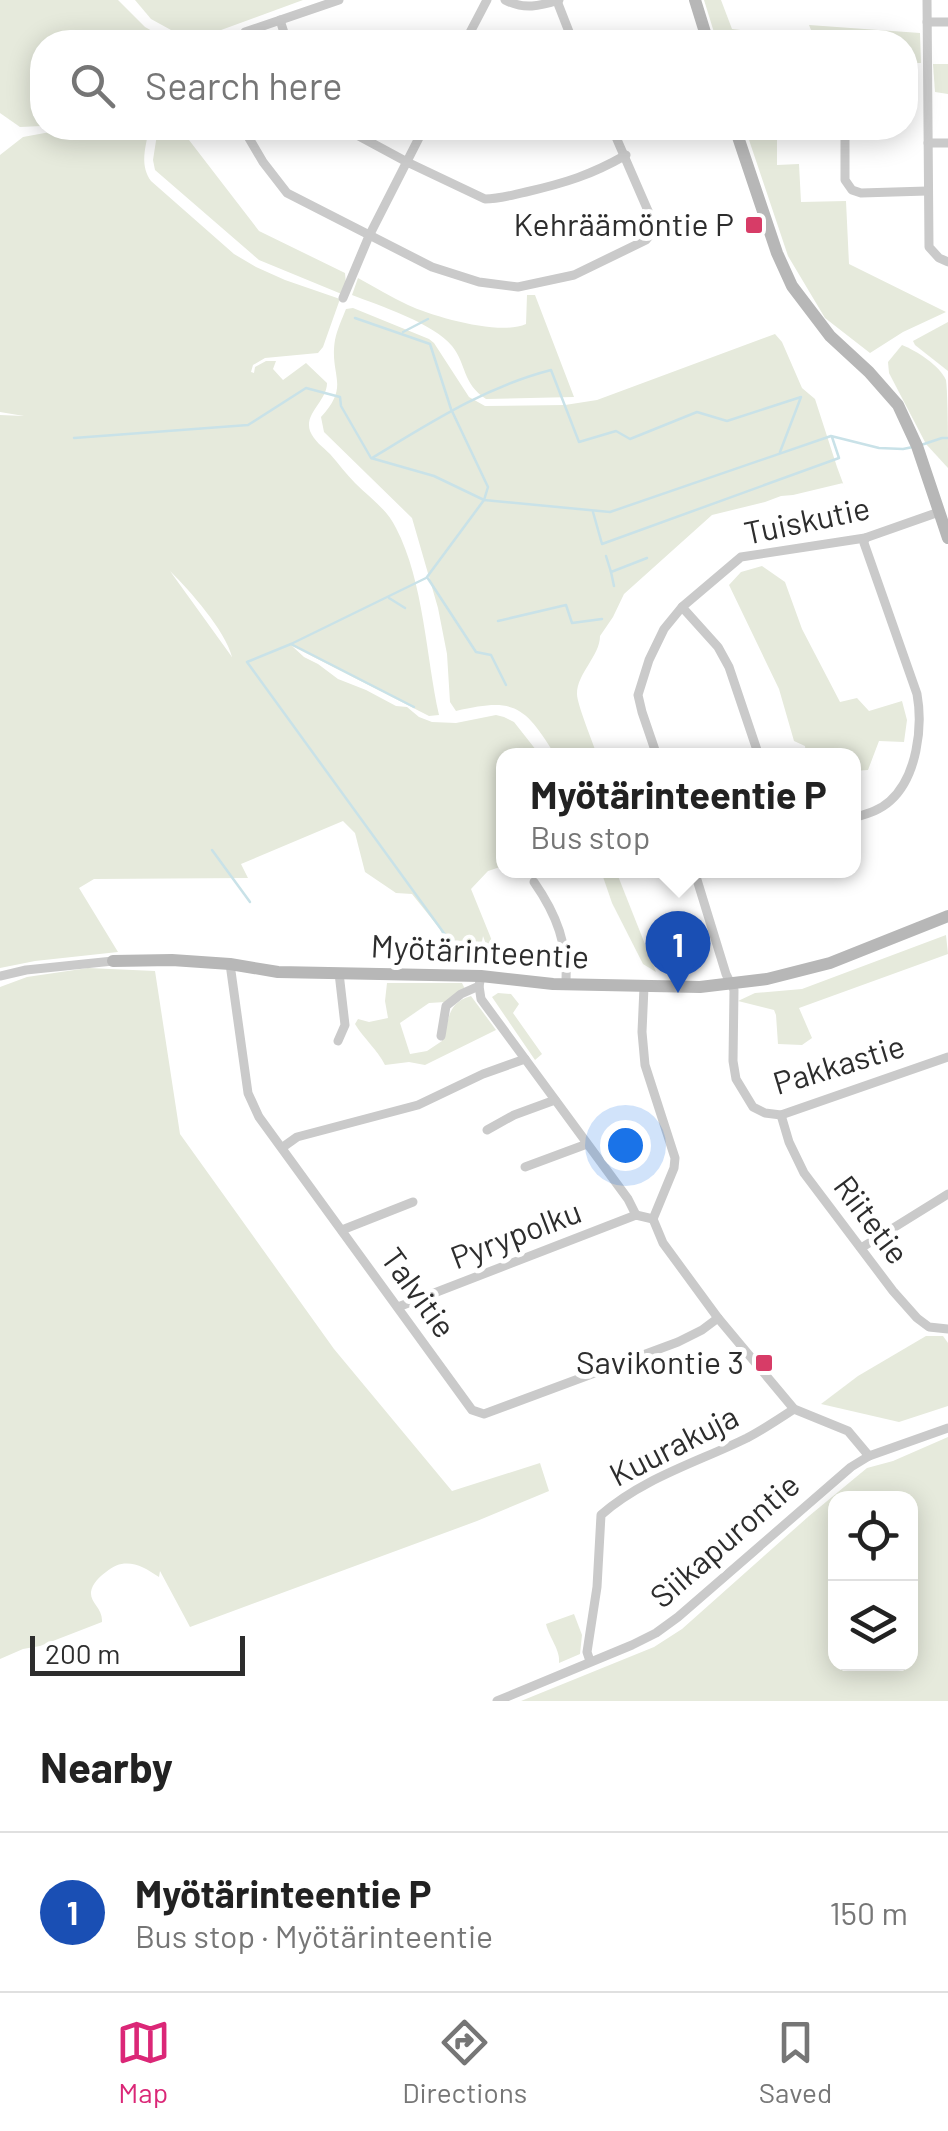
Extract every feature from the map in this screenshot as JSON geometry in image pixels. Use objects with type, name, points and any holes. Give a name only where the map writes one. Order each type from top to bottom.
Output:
[{"type":"street","points":[[251,30],[340,0]]},
{"type":"street","points":[[471,30],[488,0]]},
{"type":"street","points":[[506,0],[524,6],[558,0],[569,30]]},
{"type":"street","points":[[695,0],[704,30]]},
{"type":"street","points":[[926,0],[928,247],[948,262]]},
{"type":"street","points":[[280,20],[284,30]]},
{"type":"street","points":[[927,22],[948,22]]},
{"type":"street","points":[[250,140],[287,193],[432,267],[478,282],[518,287],[574,275],[646,240],[654,230],[618,140]]},
{"type":"street","points":[[366,140],[486,199],[500,199],[593,174],[626,155]]},
{"type":"street","points":[[343,298],[369,236],[418,140]]},
{"type":"street","points":[[739,140],[792,286],[830,336],[898,405],[917,446],[948,538]]},
{"type":"street","points":[[845,140],[845,180],[852,190],[927,191]]},
{"type":"street","points":[[928,143],[948,143]]},
{"type":"street","name":"Tuiskutie","points":[[654,748],[638,696],[649,660],[664,629],[682,608],[741,558],[865,538],[939,512]]},
{"type":"street","points":[[861,815],[886,805],[900,790],[914,756],[920,727],[917,694],[865,538]]},
{"type":"street","points":[[682,608],[718,647],[729,667],[756,748]]},
{"type":"street","points":[[697,878],[730,984]]},
{"type":"street","points":[[534,882],[550,908],[566,948],[566,985]]},
{"type":"street","name":"Myötärinteentie","points":[[0,976],[55,966],[172,960],[278,972],[700,987],[767,979],[830,963],[948,916]]},
{"type":"street","name":"Talvitie","points":[[230,964],[248,1092],[260,1117],[472,1410],[484,1414],[689,1338],[718,1318]]},
{"type":"street","points":[[338,1041],[344,1025],[339,972]]},
{"type":"street","points":[[440,1036],[446,1006],[480,981],[482,999],[628,1199],[636,1216],[653,1219]]},
{"type":"street","name":"Pakkastie","points":[[730,984],[734,990],[736,1079],[754,1106],[766,1113],[781,1115],[948,1056]]},
{"type":"street","points":[[644,987],[645,1065],[675,1158],[653,1219],[663,1243],[718,1318],[794,1409],[848,1431],[870,1456]]},
{"type":"street","points":[[283,1147],[297,1138],[418,1105],[525,1059]]},
{"type":"street","points":[[487,1130],[555,1100]]},
{"type":"street","name":"Riitetie","points":[[781,1115],[796,1160],[860,1248],[917,1318],[929,1326],[948,1329]]},
{"type":"street","points":[[525,1167],[588,1144]]},
{"type":"street","points":[[860,1248],[948,1194]]},
{"type":"street","points":[[342,1230],[413,1202]]},
{"type":"street","name":"Pyrypolku","points":[[398,1307],[636,1216]]},
{"type":"street","name":"Kuurakuja","points":[[590,1661],[587,1652],[597,1587],[601,1514],[639,1488],[749,1437],[794,1409]]},
{"type":"street","name":"Siikapurontie","points":[[498,1701],[656,1634],[851,1467],[870,1456],[948,1428]]},
{"type":"shaded area","points":[[0,0],[118,0],[150,30],[30,30],[30,127],[20,127],[0,113]]},
{"type":"shaded area","points":[[135,0],[303,0],[221,30],[171,30],[151,19]]},
{"type":"shaded area","points":[[704,0],[721,0],[732,29],[741,30],[713,30]]},
{"type":"shaded area","points":[[809,25],[878,30],[811,30]]},
{"type":"shaded area","points":[[918,33],[920,33],[918,63]]},
{"type":"shaded area","points":[[933,64],[948,64],[948,94],[935,92]]},
{"type":"shaded area","points":[[30,136],[30,140],[147,140],[144,162],[151,181],[234,254],[285,280],[340,299],[318,353],[265,358],[253,365],[251,372],[266,361],[276,361],[273,369],[283,380],[306,363],[327,383],[310,418],[310,431],[396,528],[413,572],[439,715],[429,716],[292,646],[338,679],[396,706],[407,707],[432,722],[504,717],[514,722],[534,748],[496,748],[496,868],[488,871],[471,889],[501,963],[491,958],[483,936],[480,953],[452,957],[440,929],[412,894],[396,893],[365,872],[355,833],[343,821],[241,864],[248,878],[94,879],[79,888],[118,952],[0,968],[0,415],[24,416],[0,412],[0,155]],"holes":[[[170,571],[215,623],[232,657]]]},
{"type":"shaded area","points":[[156,140],[189,140],[259,231],[345,273],[344,295],[259,260],[155,170]]},
{"type":"shaded area","points":[[749,140],[777,140],[777,165],[799,164],[801,202],[846,201],[849,264],[946,312],[870,353],[825,318],[788,256]]},
{"type":"shaded area","points":[[358,278],[420,310],[501,328],[526,324],[527,295],[535,295],[574,397],[486,399],[473,387],[457,353],[444,338],[405,316],[352,295]]},
{"type":"shaded area","points":[[353,308],[429,339],[469,397],[485,406],[565,405],[597,400],[775,334],[802,388],[815,399],[843,483],[712,515],[624,594],[578,686],[580,706],[595,748],[550,748],[525,715],[515,709],[491,705],[456,711],[450,702],[447,654],[438,608],[412,518],[324,432],[321,417],[335,397],[336,336],[346,309]]},
{"type":"shaded area","points":[[948,322],[948,371],[913,341]]},
{"type":"shaded area","points":[[902,345],[927,359],[946,380],[948,468],[926,444],[889,373],[888,362]]},
{"type":"shaded area","points":[[762,566],[785,582],[802,629],[840,702],[857,698],[869,711],[902,701],[907,720],[904,742],[879,741],[868,770],[861,770],[861,748],[805,748],[794,741],[779,689],[729,585],[741,572]]},
{"type":"shaded area","points":[[603,878],[619,878],[656,972],[643,964]]},
{"type":"shaded area","points":[[946,935],[948,954],[799,1008],[812,1038],[802,1045],[778,1044],[774,1010],[738,1001],[755,993],[802,989]]},
{"type":"shaded area","points":[[88,968],[155,971],[180,1134],[334,1349],[452,1491],[540,1463],[549,1491],[190,1627],[160,1571],[159,1577],[140,1566],[119,1564],[101,1576],[92,1589],[102,1622],[0,1659],[0,987],[27,977]]},
{"type":"shaded area","points":[[387,983],[462,983],[465,989],[445,1002],[429,1003],[400,1023],[410,1054],[427,1051],[442,1041],[453,1008],[471,996],[496,1030],[425,1065],[385,1065],[355,1024],[358,1019],[369,1022],[388,1018]]},
{"type":"shaded area","points":[[498,993],[511,994],[519,1004],[513,1013],[542,1054],[535,1060],[492,997]]},
{"type":"shaded area","points":[[926,1336],[943,1336],[948,1343],[948,1406],[899,1422],[821,1404],[858,1376]]},
{"type":"shaded area","points":[[948,1437],[948,1701],[521,1701],[654,1647],[682,1629],[828,1500],[828,1671],[918,1671],[918,1491],[839,1491],[867,1468]]},
{"type":"shaded area","points":[[574,1614],[582,1635],[580,1654],[559,1663],[546,1624]]},
{"type":"waterway","points":[[355,318],[430,344],[451,409],[488,487],[484,500],[427,577],[476,652],[491,655],[506,685]]},
{"type":"waterway","points":[[403,332],[428,319]]},
{"type":"waterway","points":[[372,458],[481,396],[551,370],[579,442],[616,431],[630,439],[697,412],[727,421],[801,397],[780,452]]},
{"type":"waterway","points":[[74,438],[248,425],[306,388],[340,397],[341,406],[371,458],[434,476],[484,500],[610,512],[831,436],[879,448],[913,447]]},
{"type":"waterway","points":[[593,512],[602,544],[839,458],[832,437]]},
{"type":"waterway","points":[[921,445],[948,438]]},
{"type":"waterway","points":[[606,556],[611,572]]},
{"type":"waterway","points":[[614,586],[611,572],[647,558]]},
{"type":"waterway","points":[[414,707],[291,644],[426,578]]},
{"type":"waterway","points":[[389,598],[405,608]]},
{"type":"waterway","points":[[498,621],[566,605],[572,623],[602,619]]},
{"type":"waterway","points":[[291,644],[247,662],[462,958]]},
{"type":"waterway","points":[[212,850],[250,902]]},
{"type":"place","name":"Kehräämöntie P","points":[[754,225]]},
{"type":"place","name":"Myötärinteentie P","points":[[678,993]]},
{"type":"place","name":"Savikontie 3","points":[[764,1363]]}]
